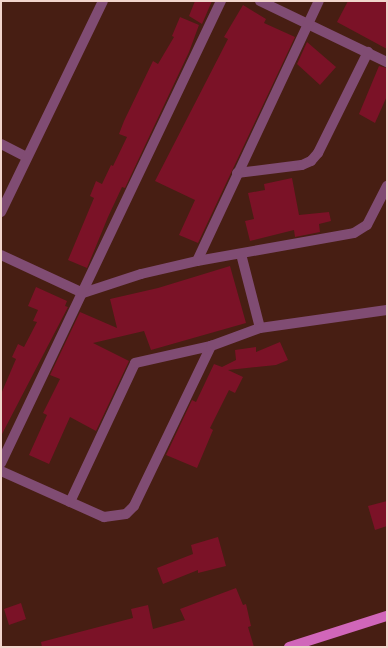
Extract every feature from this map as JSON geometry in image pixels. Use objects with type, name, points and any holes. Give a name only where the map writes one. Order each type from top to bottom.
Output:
[{"type":"main road","points":[[289,647],[387,616]]},
{"type":"street","points":[[1,212],[26,157],[103,1]]},
{"type":"street","points":[[1,463],[221,1]]},
{"type":"street","points":[[260,1],[387,62]]},
{"type":"street","points":[[197,261],[319,1]]},
{"type":"street","points":[[237,173],[302,165],[311,161],[318,152],[368,52]]},
{"type":"street","points":[[1,144],[26,157]]},
{"type":"street","points":[[1,255],[83,292],[141,274],[197,261],[358,231],[367,225],[387,186]]},
{"type":"street","points":[[241,254],[260,328]]},
{"type":"street","points":[[70,502],[129,370],[135,363],[211,346],[260,328],[387,310]]},
{"type":"street","points":[[1,471],[70,502],[109,517],[126,514],[134,506],[211,346]]},
{"type":"building","points":[[195,1],[212,1],[202,24],[189,16]]},
{"type":"building","points":[[348,1],[387,1],[387,49],[337,22]]},
{"type":"building","points":[[243,5],[266,19],[264,23],[295,37],[198,243],[179,235],[195,200],[155,181],[228,39],[224,37]]},
{"type":"building","points":[[180,17],[199,25],[189,52],[125,188],[122,187],[87,268],[68,260],[94,198],[90,196],[96,181],[102,184],[111,165],[113,166],[127,137],[119,134],[124,121],[153,61],[158,64],[174,37],[172,36]]},
{"type":"building","points":[[307,42],[336,67],[320,85],[297,64]]},
{"type":"building","points":[[379,66],[387,68],[387,96],[375,123],[359,114]]},
{"type":"building","points":[[292,178],[299,215],[329,212],[331,221],[319,224],[320,232],[295,237],[294,230],[250,241],[245,221],[254,219],[248,193],[265,190],[264,184]]},
{"type":"building","points":[[230,266],[246,323],[151,350],[144,331],[93,343],[129,361],[96,431],[70,417],[49,464],[29,455],[47,415],[43,413],[60,379],[50,375],[80,312],[117,328],[110,299],[158,288]]},
{"type":"building","points":[[36,287],[67,301],[65,306],[68,307],[1,436],[1,394],[16,359],[12,357],[18,344],[24,347],[37,322],[33,321],[38,310],[28,306]]},
{"type":"building","points":[[280,342],[288,360],[276,365],[228,370],[243,377],[235,393],[229,390],[210,428],[213,430],[197,468],[166,455],[192,400],[196,402],[214,364],[222,367],[236,360],[235,350],[256,347],[256,352]]},
{"type":"building","points":[[387,501],[387,526],[375,530],[368,506]]},
{"type":"building","points":[[218,537],[226,566],[198,573],[198,570],[163,584],[157,568],[193,554],[191,545]]},
{"type":"building","points":[[236,588],[243,605],[246,604],[251,626],[248,627],[254,647],[42,647],[41,642],[133,618],[131,609],[148,605],[153,629],[185,620],[180,609]]},
{"type":"building","points":[[21,603],[26,619],[9,625],[4,609]]}]
